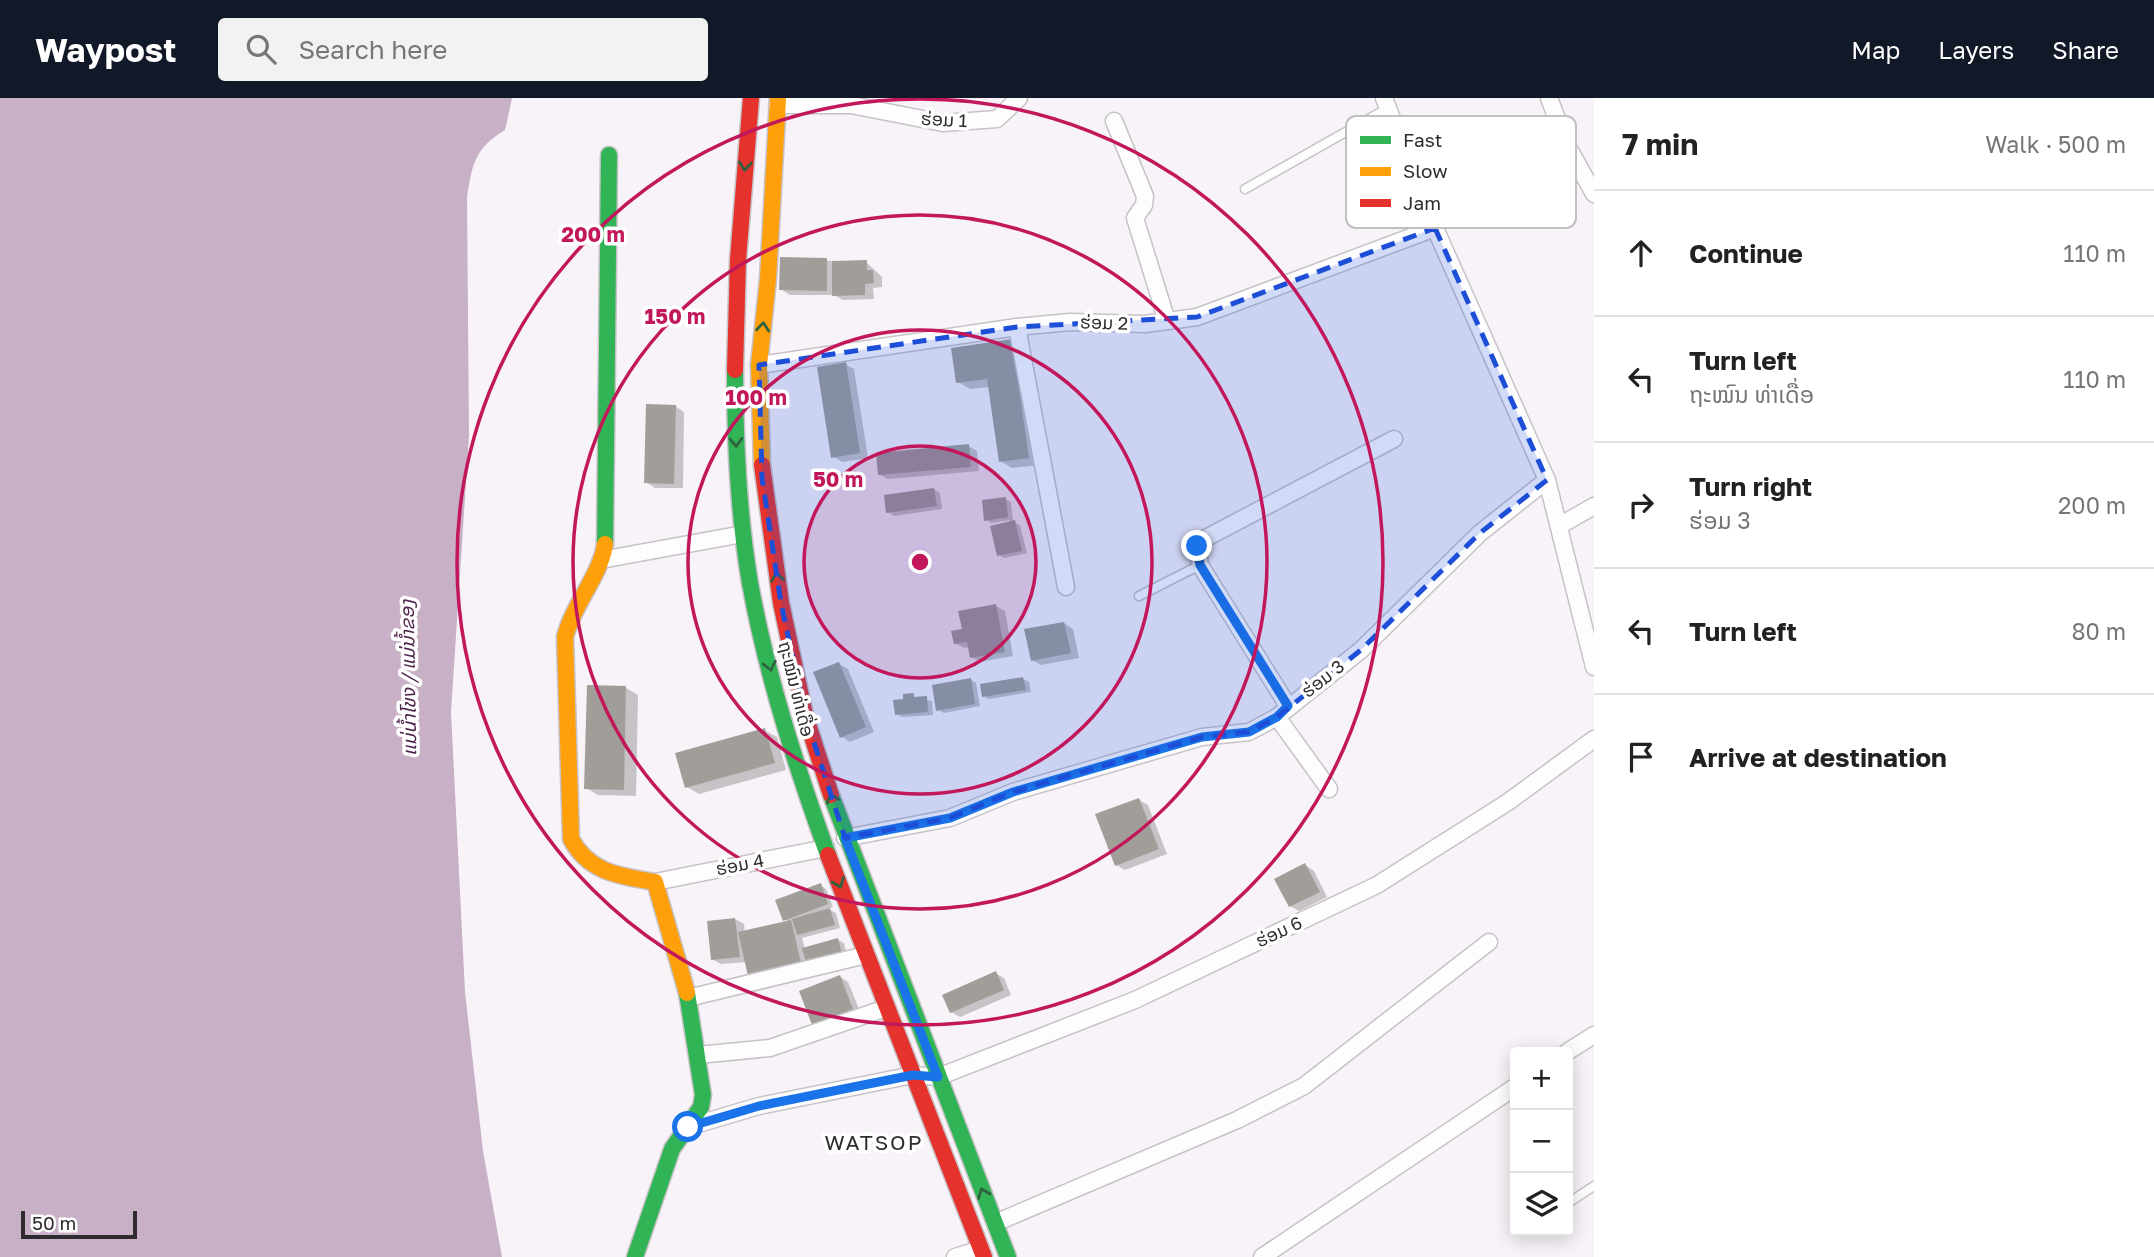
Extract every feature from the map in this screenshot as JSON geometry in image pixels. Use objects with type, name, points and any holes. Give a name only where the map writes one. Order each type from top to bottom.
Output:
[{"type":"main road","name":"ຖະໝົນ ທ່າເດື່ອ","points":[[751,98],[735,285],[734,371],[743,534],[784,727],[825,848],[982,1253]]},
{"type":"main road","name":"ຖະໝົນ ທ່າເດື່ອ","points":[[778,101],[768,279],[759,365],[762,478],[781,603],[805,715],[845,838],[1008,1257]]},
{"type":"main road","points":[[609,155],[604,548],[601,560],[572,606],[565,637],[571,839],[576,853],[595,868],[655,882],[688,998],[703,1095],[701,1107],[672,1149],[635,1257]]},
{"type":"street","name":"ຮ່ອມ 1","points":[[778,101],[851,105],[943,123],[997,119],[1018,98]]},
{"type":"street","points":[[1549,98],[1556,116]]},
{"type":"street","points":[[1114,121],[1145,196],[1144,205],[1135,218],[1167,321]]},
{"type":"street","points":[[1576,162],[1594,194]]},
{"type":"street","points":[[1435,228],[1548,480],[1594,667]]},
{"type":"street","name":"ຮ່ອມ 2","points":[[759,365],[1017,327],[1070,322],[1145,324],[1197,317],[1435,228]]},
{"type":"street","points":[[1017,327],[1066,587]]},
{"type":"street","points":[[1329,789],[1282,712],[1200,565],[1197,546],[1203,539],[1394,439]]},
{"type":"street","name":"ຮ່ອມ 3","points":[[845,838],[950,818],[1013,792],[1202,737],[1249,732],[1282,712],[1361,650],[1479,533],[1548,480]]},
{"type":"street","points":[[1559,526],[1594,506]]},
{"type":"street","points":[[601,560],[743,534]]},
{"type":"street","name":"ຮ່ອມ 6","points":[[938,1077],[1135,1000],[1377,885],[1508,802],[1594,739]]},
{"type":"street","name":"ຮ່ອມ 4","points":[[655,882],[825,848]]},
{"type":"street","points":[[995,1223],[1237,1120],[1304,1086],[1489,942]]},
{"type":"street","points":[[688,998],[866,955]]},
{"type":"street","points":[[698,1055],[770,1048],[886,1009]]},
{"type":"street","points":[[1573,1048],[1594,1034]]},
{"type":"street","points":[[688,1127],[759,1106],[913,1075],[938,1077]]},
{"type":"street","points":[[1262,1257],[1510,1090]]},
{"type":"street","points":[[955,1257],[982,1253]]},
{"type":"lane","points":[[1365,116],[1386,103]]},
{"type":"lane","points":[[1245,190],[1346,128]]},
{"type":"lane","points":[[1139,596],[1200,565]]},
{"type":"lane","points":[[1573,1200],[1594,1186]]},
{"type":"highlighted area","points":[[1435,228],[1547,480],[1480,533],[1361,650],[1277,717],[1249,732],[1202,737],[1013,792],[950,818],[845,838],[805,715],[781,603],[762,478],[759,365],[1017,327],[1197,317]]},
{"type":"water","name":"แม่น้ำโขง / ແມ່ນ້ຳຂອງ","points":[[0,98],[512,98],[505,130],[487,143],[473,166],[467,198],[469,436],[451,712],[465,992],[483,1151],[502,1257],[0,1257]]},
{"type":"building","points":[[780,257],[827,258],[827,291],[779,290]]},
{"type":"building","points":[[867,260],[867,270],[873,270],[874,283],[865,284],[865,295],[832,296],[832,261]]},
{"type":"building","points":[[1012,339],[1029,458],[999,462],[987,379],[956,383],[951,348]]},
{"type":"building","points":[[846,362],[860,453],[831,458],[817,367]]},
{"type":"building","points":[[646,404],[676,405],[674,484],[644,483]]},
{"type":"building","points":[[969,444],[971,467],[878,475],[876,453]]},
{"type":"building","points":[[934,488],[937,506],[886,513],[884,495]]},
{"type":"building","points":[[1006,497],[1008,517],[984,521],[982,500]]},
{"type":"building","points":[[1015,520],[1022,551],[997,556],[990,526]]},
{"type":"building","points":[[996,604],[1005,652],[970,658],[967,642],[954,644],[951,631],[962,629],[958,611]]},
{"type":"building","points":[[1064,622],[1071,653],[1031,661],[1024,629]]},
{"type":"building","points":[[839,662],[866,727],[840,738],[813,672]]},
{"type":"building","points":[[1023,677],[1026,690],[982,697],[980,684]]},
{"type":"building","points":[[971,678],[975,704],[936,711],[932,685]]},
{"type":"building","points":[[587,685],[626,686],[624,790],[584,789]]},
{"type":"building","points":[[914,693],[914,697],[927,696],[928,712],[895,715],[893,700],[903,699],[903,694]]},
{"type":"building","points":[[765,728],[775,763],[685,788],[675,753]]},
{"type":"building","points":[[1139,798],[1159,849],[1115,866],[1095,814]]},
{"type":"building","points":[[1305,863],[1320,892],[1289,907],[1274,879]]},
{"type":"building","points":[[821,883],[828,904],[783,921],[775,900]]},
{"type":"building","points":[[830,908],[835,925],[797,935],[792,919]]},
{"type":"building","points":[[735,918],[740,957],[711,960],[707,921]]},
{"type":"building","points":[[791,920],[801,963],[748,976],[738,932]]},
{"type":"building","points":[[838,938],[843,957],[807,966],[802,948]]},
{"type":"building","points":[[996,971],[1004,990],[950,1013],[942,995]]},
{"type":"building","points":[[840,975],[853,1009],[812,1025],[799,991]]},
{"type":"traffic: fast","points":[[605,544],[609,155]]},
{"type":"traffic: fast","points":[[735,370],[738,477],[750,583],[783,721],[828,855]]},
{"type":"traffic: fast","points":[[831,795],[1008,1257]]},
{"type":"traffic: fast","points":[[635,1257],[672,1149],[701,1107],[703,1095],[687,993]]},
{"type":"traffic: slow","points":[[762,465],[759,365],[768,279],[778,98]]},
{"type":"traffic: slow","points":[[605,544],[598,567],[565,637],[571,839],[578,850],[596,866],[618,875],[655,882],[687,993]]},
{"type":"traffic: jam","points":[[735,370],[738,260],[751,98]]},
{"type":"traffic: jam","points":[[762,465],[781,603],[805,715],[831,795]]},
{"type":"traffic: jam","points":[[828,855],[984,1257]]},
{"type":"district","name":"WATSOP","points":[[874,1143]]},
{"type":"route","points":[[688,1127],[759,1106],[913,1075],[938,1077],[845,838],[950,818],[1013,792],[1202,737],[1249,732],[1277,717],[1288,706],[1200,565],[1196,555],[1197,546]]}]
